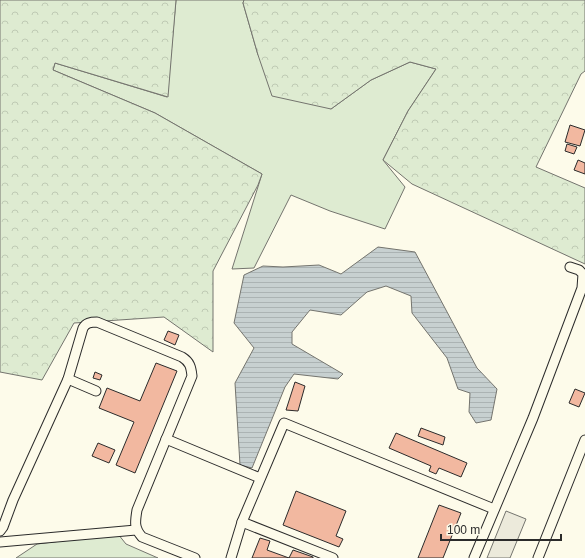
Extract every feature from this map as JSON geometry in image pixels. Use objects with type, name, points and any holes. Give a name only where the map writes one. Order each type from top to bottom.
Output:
[{"type":"street","points":[[474,558],[533,418],[582,288],[582,274],[579,270],[570,267]]},
{"type":"street","points":[[0,531],[68,379],[83,328],[91,322],[97,322],[186,359],[189,362],[192,376],[137,510],[135,522],[136,530],[142,537],[195,558]]},
{"type":"street","points":[[68,379],[96,391]]},
{"type":"street","points":[[231,558],[242,522],[284,423],[494,509]]},
{"type":"street","points":[[166,439],[260,478]]},
{"type":"street","points":[[538,558],[585,440]]},
{"type":"street","points":[[242,522],[333,558]]},
{"type":"street","points":[[0,542],[136,530]]},
{"type":"green space","points":[[0,0],[176,0],[168,97],[55,63],[53,70],[155,113],[262,174],[258,185],[213,271],[213,352],[164,317],[74,323],[42,380],[0,372]]},
{"type":"green space","points":[[176,0],[244,0],[243,3],[258,55],[331,109],[371,80],[410,62],[436,69],[408,111],[383,160],[405,187],[385,229],[330,211],[291,195],[254,268],[232,269],[262,174],[155,113],[53,70],[55,63],[167,97]]},
{"type":"green space","points":[[244,0],[585,0],[585,71],[581,74],[536,167],[585,188],[585,264],[412,184],[383,160],[408,111],[436,69],[410,62],[371,80],[331,109],[272,96],[258,55],[243,3]]},
{"type":"green space","points":[[118,534],[126,544],[158,558],[16,558],[37,544]]},
{"type":"shaded area","points":[[378,247],[415,252],[477,368],[497,389],[491,420],[476,423],[469,412],[470,393],[458,389],[447,358],[412,313],[411,296],[386,286],[367,292],[341,315],[310,310],[292,332],[292,344],[343,374],[338,379],[294,374],[285,387],[252,468],[240,465],[235,383],[254,348],[234,323],[244,275],[263,266],[283,267],[319,265],[341,274]]},
{"type":"shaded area","points":[[506,511],[526,519],[510,558],[487,558]]},
{"type":"building","points":[[570,125],[585,130],[580,146],[565,142]]},
{"type":"building","points":[[567,144],[577,147],[574,154],[565,151]]},
{"type":"building","points":[[578,160],[585,163],[585,174],[574,170]]},
{"type":"building","points":[[168,331],[179,335],[175,345],[164,340]]},
{"type":"building","points":[[156,363],[177,371],[135,473],[116,465],[134,422],[99,408],[107,388],[140,401]]},
{"type":"building","points":[[95,372],[102,375],[100,380],[93,378]]},
{"type":"building","points":[[295,382],[305,386],[298,411],[286,410]]},
{"type":"building","points":[[575,389],[585,393],[579,407],[569,403]]},
{"type":"building","points":[[421,428],[445,437],[443,445],[418,436]]},
{"type":"building","points":[[396,433],[467,463],[461,477],[439,468],[436,474],[429,471],[431,466],[389,448]]},
{"type":"building","points":[[98,443],[115,450],[109,463],[92,456]]},
{"type":"building","points":[[296,491],[346,511],[336,536],[343,539],[339,547],[283,525]]},
{"type":"building","points":[[439,505],[461,513],[443,558],[418,558]]},
{"type":"building","points":[[260,538],[270,541],[267,550],[289,558],[252,558]]},
{"type":"building","points":[[293,550],[313,557],[313,558],[289,558]]}]
